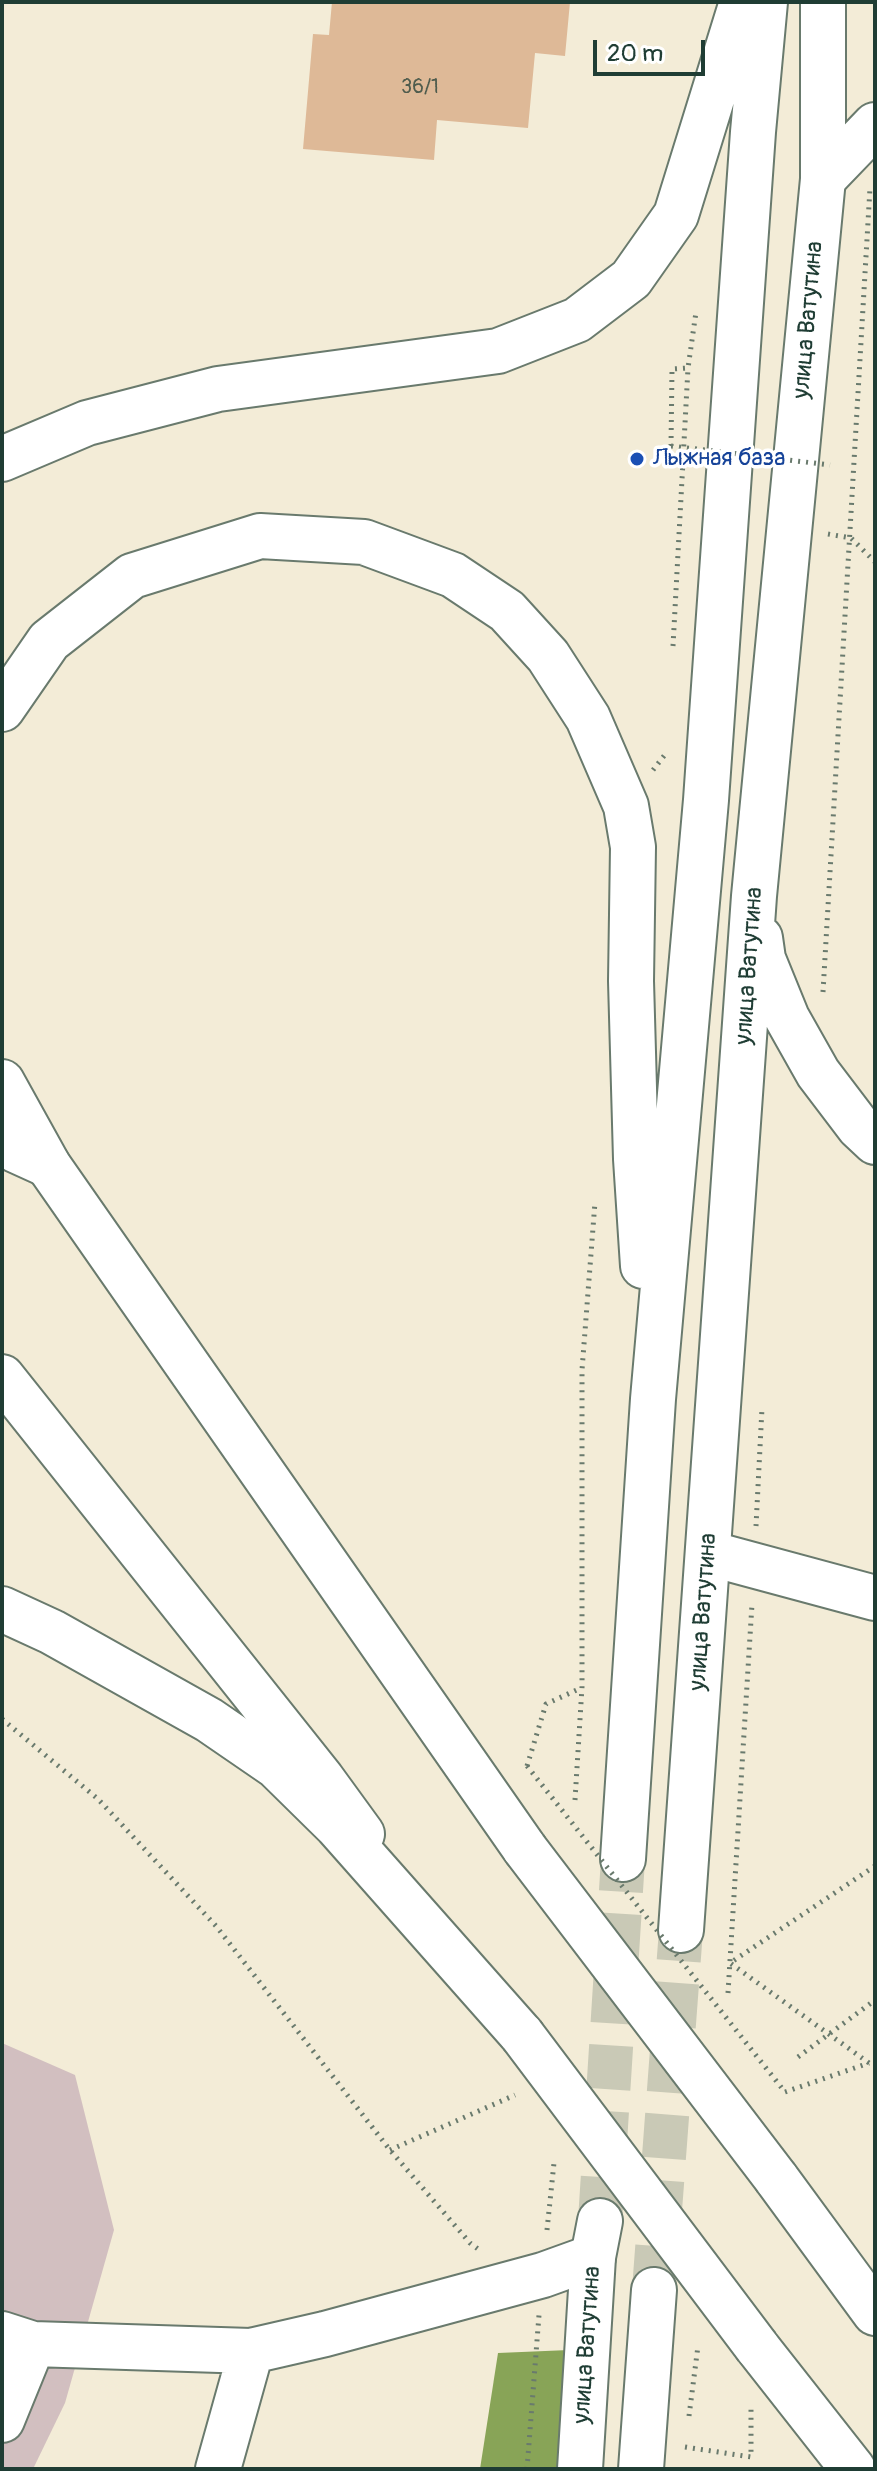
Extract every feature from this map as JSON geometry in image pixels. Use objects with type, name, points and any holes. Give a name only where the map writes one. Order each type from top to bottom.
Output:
[{"type":"main road","points":[[2,459],[87,423],[218,389],[498,351],[577,320],[631,279],[676,215],[742,2]]},
{"type":"main road","points":[[623,1859],[653,1399],[706,800],[765,2]]},
{"type":"main road","name":"улица Ватутина","points":[[681,1930],[754,896],[823,179],[823,2]]},
{"type":"main road","points":[[823,179],[875,125]]},
{"type":"main road","points":[[2,709],[49,641],[132,576],[260,536],[364,542],[453,575],[507,611],[548,656],[588,718],[626,806],[633,847],[631,981],[636,1159],[653,1399]]},
{"type":"main road","points":[[754,896],[763,959],[787,1018],[818,1073],[859,1127],[875,1142]]},
{"type":"main road","points":[[2,1082],[48,1165],[525,1849],[875,2313]]},
{"type":"main road","points":[[2,1133],[15,1150],[48,1165]]},
{"type":"main road","points":[[2,1377],[322,1779],[423,1920]]},
{"type":"main road","points":[[708,1553],[875,1598]]},
{"type":"main road","points":[[2,1609],[52,1632],[209,1720],[276,1766],[337,1826],[522,2035],[853,2469]]},
{"type":"main road","name":"улица Ватутина","points":[[543,2275],[596,2239],[580,2469]]},
{"type":"main road","points":[[2,2420],[18,2339],[251,2351],[543,2275]]},
{"type":"main road","points":[[641,2469],[654,2290]]},
{"type":"main road","points":[[218,2469],[251,2351]]},
{"type":"path","points":[[673,626],[688,368]]},
{"type":"path","points":[[672,369],[671,446],[830,465]]},
{"type":"path","points":[[820,533],[851,538],[875,562]]},
{"type":"path","points":[[582,1687],[546,1704],[527,1766],[785,2092],[869,2063],[730,1963],[875,1866]]},
{"type":"path","points":[[2,1719],[98,1799],[216,1926],[390,2150],[470,2243],[499,2264],[543,2275]]},
{"type":"path","points":[[798,2057],[875,2000]]},
{"type":"path","points":[[390,2150],[516,2094]]},
{"type":"path","points":[[689,2418],[698,2346]]},
{"type":"path","points":[[685,2447],[751,2457],[751,2405]]},
{"type":"path","points":[[684,2458],[687,2433]]},
{"type":"shaded area","points":[[2,2043],[75,2075],[114,2230],[65,2403],[33,2469],[2,2469]]},
{"type":"green space","points":[[569,2350],[560,2469],[480,2469],[498,2353]]},
{"type":"building","points":[[332,2],[570,2],[565,56],[535,53],[528,128],[437,120],[434,160],[303,149],[313,34],[329,35]]},
{"type":"tunnel","points":[[600,2221],[623,1859]]},
{"type":"tunnel","points":[[654,2290],[681,1930]]},
{"type":"place","name":"Лыжная база","points":[[637,459]]}]
